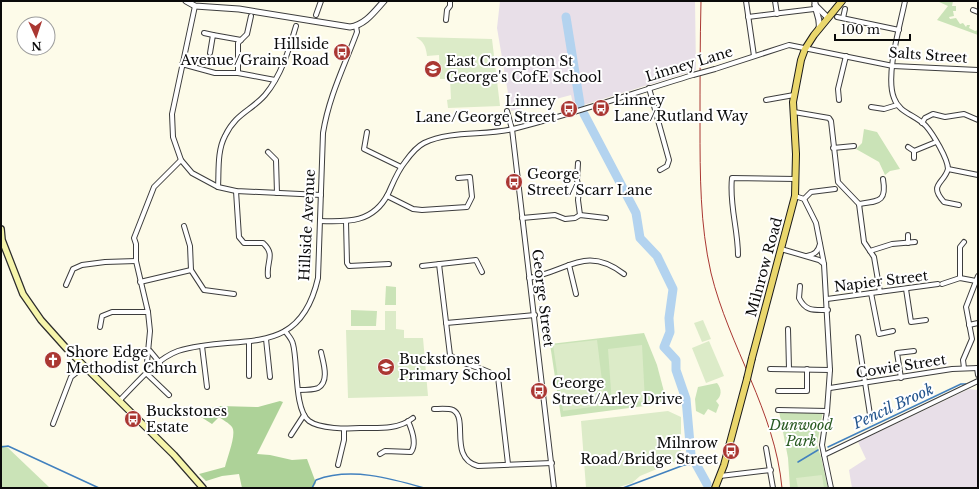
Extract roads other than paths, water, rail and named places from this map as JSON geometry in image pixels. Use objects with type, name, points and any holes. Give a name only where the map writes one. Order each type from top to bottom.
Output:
[{"type":"main road","points":[[805,48],[819,28],[842,1]]},
{"type":"main road","name":"Milnrow Road","points":[[715,488],[720,476],[747,379],[795,196],[794,95],[805,48]]},
{"type":"main road","points":[[1,229],[2,240],[23,294],[41,320],[67,349],[174,454],[204,488]]},
{"type":"street","points":[[186,1],[195,6],[204,4],[341,26],[356,26],[366,20],[384,1]]},
{"type":"street","points":[[316,15],[321,1]]},
{"type":"street","points":[[446,20],[450,1]]},
{"type":"street","points":[[746,1],[754,56]]},
{"type":"street","points":[[775,1],[776,14]]},
{"type":"street","points":[[905,1],[893,66],[892,88],[897,105],[902,111],[922,123],[936,142],[948,169]]},
{"type":"street","points":[[748,17],[776,14],[815,5]]},
{"type":"street","points":[[815,5],[828,18]]},
{"type":"street","points":[[815,5],[820,20],[819,28]]},
{"type":"street","points":[[195,6],[172,114],[173,137],[182,160],[192,173],[218,187],[236,191],[321,195]]},
{"type":"street","points":[[843,18],[845,9]]},
{"type":"street","points":[[238,72],[238,43],[247,33],[251,16]]},
{"type":"street","points":[[837,17],[899,30]]},
{"type":"street","points":[[218,187],[220,150],[224,137],[236,118],[264,96],[275,80],[290,48],[296,26]]},
{"type":"street","name":"Hillside Avenue","points":[[120,400],[146,373],[160,362],[177,352],[202,346],[266,339],[285,331],[306,311],[314,293],[318,271],[323,133],[326,112],[334,88],[357,32],[356,26]]},
{"type":"street","points":[[204,33],[241,40]]},
{"type":"street","points":[[210,54],[213,35]]},
{"type":"street","name":"Linney Lane","points":[[320,221],[346,222],[371,214],[387,196],[401,167],[410,155],[423,144],[438,138],[512,130],[613,101],[648,88],[715,69],[789,45],[805,48]]},
{"type":"street","name":"Salts Street","points":[[805,48],[893,66],[978,70]]},
{"type":"street","points":[[839,100],[838,89],[846,56]]},
{"type":"street","points":[[182,64],[215,73],[238,72],[275,80]]},
{"type":"street","points":[[648,88],[669,160],[666,166],[660,170]]},
{"type":"street","points":[[766,100],[794,95]]},
{"type":"street","points":[[870,107],[884,109],[897,105]]},
{"type":"street","name":"George Street","points":[[507,111],[512,130],[554,488]]},
{"type":"street","points":[[794,112],[829,118],[831,121],[838,182],[859,204],[864,242],[870,251],[876,268],[880,292]]},
{"type":"street","points":[[922,123],[928,115],[933,114],[945,117],[964,114],[978,120]]},
{"type":"street","points":[[367,132],[364,149],[401,167]]},
{"type":"street","points":[[914,151],[936,142]]},
{"type":"street","points":[[833,148],[854,146]]},
{"type":"street","points":[[908,147],[914,151]]},
{"type":"street","points":[[914,151],[914,158]]},
{"type":"street","points":[[268,152],[276,160],[277,193]]},
{"type":"street","points":[[169,395],[146,373],[150,351],[150,331],[148,312],[136,261],[136,244],[134,238],[145,205],[154,187],[182,160]]},
{"type":"street","points":[[578,163],[577,180],[579,189],[578,200],[580,215]]},
{"type":"street","points":[[948,169],[978,175]]},
{"type":"street","points":[[948,169],[937,186],[937,192],[944,202],[959,205]]},
{"type":"street","points":[[387,196],[413,209],[422,210],[467,207],[472,197],[470,177],[458,178]]},
{"type":"street","points":[[738,255],[738,236],[731,202],[732,178],[796,179]]},
{"type":"street","points":[[859,204],[879,201],[884,196],[885,189],[883,179]]},
{"type":"street","points":[[804,199],[810,192],[835,189]]},
{"type":"street","points":[[236,191],[239,237],[244,243],[263,243],[269,249],[271,258],[266,267],[268,276]]},
{"type":"street","points":[[795,196],[804,199],[816,222],[824,264],[828,310],[830,388],[822,445],[831,488]]},
{"type":"street","points":[[522,218],[555,215],[565,219],[575,218],[580,215],[606,218]]},
{"type":"street","points":[[346,222],[347,263],[349,266],[389,264]]},
{"type":"street","points":[[184,226],[190,246],[191,270],[204,290],[234,294]]},
{"type":"street","points":[[908,235],[908,243]]},
{"type":"street","points":[[807,257],[813,255],[818,250],[820,241]]},
{"type":"street","points":[[870,251],[892,244],[916,242]]},
{"type":"street","points":[[964,242],[960,247],[960,278],[976,281]]},
{"type":"street","points":[[781,249],[819,260],[824,264]]},
{"type":"street","points":[[381,259],[381,265]]},
{"type":"street","points":[[422,266],[476,260],[482,272]]},
{"type":"street","points":[[529,278],[545,275],[570,265],[595,260],[610,264],[624,274]]},
{"type":"street","points":[[66,285],[73,269],[82,265],[136,261]]},
{"type":"street","points":[[439,264],[450,355],[459,362],[488,370],[498,377],[508,464]]},
{"type":"street","points":[[570,265],[576,294]]},
{"type":"street","points":[[140,282],[191,270]]},
{"type":"street","points":[[964,368],[963,360],[972,339],[966,307],[978,276]]},
{"type":"street","name":"Napier Street","points":[[827,298],[940,284],[960,278]]},
{"type":"street","points":[[800,286],[799,298],[807,309],[810,311],[828,310]]},
{"type":"street","points":[[906,289],[911,322],[926,320]]},
{"type":"street","points":[[871,293],[879,334],[894,331]]},
{"type":"street","points":[[100,327],[102,316],[112,312],[148,312]]},
{"type":"street","points":[[446,323],[534,315]]},
{"type":"street","points":[[969,325],[978,323]]},
{"type":"street","points":[[788,329],[789,369]]},
{"type":"street","points":[[285,331],[293,343],[304,415],[313,423],[344,429],[393,427],[413,418]]},
{"type":"street","points":[[858,337],[871,421]]},
{"type":"street","points":[[266,339],[270,377]]},
{"type":"street","points":[[249,342],[249,376]]},
{"type":"street","points":[[202,346],[207,387]]},
{"type":"street","points":[[150,351],[160,362]]},
{"type":"street","points":[[901,378],[897,353],[914,351]]},
{"type":"street","points":[[299,390],[318,388],[322,383],[325,374],[321,352]]},
{"type":"street","points":[[53,424],[71,377],[85,366]]},
{"type":"street","name":"Cowie Street","points":[[830,388],[964,368],[977,368]]},
{"type":"street","points":[[977,368],[978,375]]},
{"type":"street","points":[[770,369],[830,370]]},
{"type":"street","points":[[778,391],[807,391],[808,369]]},
{"type":"street","points":[[824,455],[978,381]]},
{"type":"street","points":[[434,410],[451,409],[455,412],[458,419],[462,453],[469,463],[478,466],[552,463]]},
{"type":"street","points":[[778,410],[827,410]]},
{"type":"street","points":[[291,435],[304,415]]},
{"type":"street","points":[[380,454],[385,450],[411,452],[413,450],[414,434],[408,421]]},
{"type":"street","points":[[338,465],[344,440],[344,429]]},
{"type":"street","points":[[766,448],[773,488]]},
{"type":"street","points":[[720,476],[771,470]]},
{"type":"waterway","points":[[566,17],[580,104]]},
{"type":"waterway","points":[[584,114],[636,213],[640,238],[657,256],[673,289],[669,318],[670,332],[664,347],[676,360],[676,370],[686,399],[691,455],[707,484]]},
{"type":"waterway","name":"Pencil Brook","points":[[828,447],[961,384],[966,384]]},
{"type":"waterway","points":[[1,447],[8,446],[99,488]]},
{"type":"waterway","name":"Pencil Brook","points":[[798,462],[818,450]]},
{"type":"waterway","points":[[623,488],[684,465],[692,465],[701,471]]},
{"type":"waterway","points":[[312,488],[316,480],[342,474],[370,475],[424,488]]},
{"type":"tram line","points":[[701,1],[700,144],[703,218],[707,255],[719,300],[770,432],[778,460],[782,488]]},
{"type":"place","name":"Hillside Avenue/Grains Road","points":[[342,52]]},
{"type":"place","name":"East Crompton St George's CofE School","points":[[433,69]]},
{"type":"place","name":"Linney Lane/Rutland Way","points":[[601,108]]},
{"type":"place","name":"Linney Lane/George Street","points":[[569,109]]},
{"type":"place","name":"George Street/Scarr Lane","points":[[514,182]]},
{"type":"place","name":"Shore Edge Methodist Church","points":[[53,360]]},
{"type":"place","name":"Buckstones Primary School","points":[[386,367]]},
{"type":"place","name":"George Street/Arley Drive","points":[[539,391]]},
{"type":"place","name":"Buckstones Estate","points":[[133,419]]},
{"type":"place","name":"Milnrow Road/Bridge Street","points":[[731,451]]},
{"type":"park label","name":"Dunwood Park","points":[[801,434]]}]
